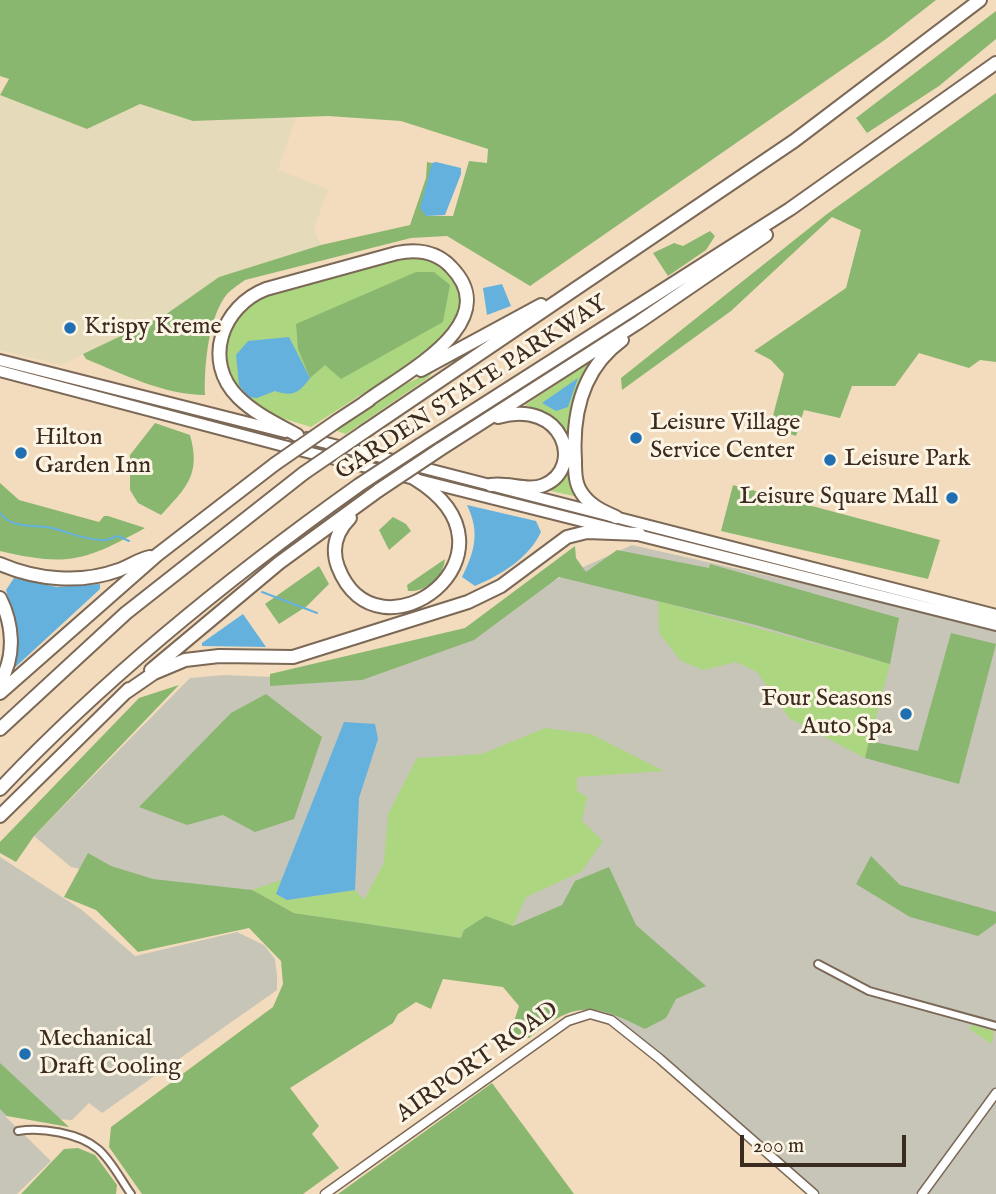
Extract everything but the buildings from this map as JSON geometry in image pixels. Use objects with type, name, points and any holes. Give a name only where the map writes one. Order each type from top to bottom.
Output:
[{"type":"highway","name":"GARDEN STATE PARKWAY","points":[[0,729],[126,613],[304,473],[828,117],[980,0]]},
{"type":"highway","name":"GARDEN STATE PARKWAY","points":[[0,789],[145,650],[227,582],[359,485],[813,194],[996,63]]},
{"type":"highway","points":[[0,816],[125,693],[270,570],[379,490],[639,322],[791,218],[813,194]]},
{"type":"highway","points":[[0,693],[157,555],[275,464],[448,342],[460,327],[466,309],[464,290],[454,270],[437,256],[414,251],[397,253],[266,289],[250,296],[235,309],[225,325],[219,343],[220,361],[226,380],[248,406],[297,435]]},
{"type":"highway","points":[[364,403],[522,314],[573,291]]},
{"type":"highway","points":[[616,517],[590,503],[577,486],[575,421],[581,395],[591,373],[603,356],[633,331],[639,322]]},
{"type":"highway","points":[[0,359],[996,615]]},
{"type":"highway","points":[[0,371],[996,625]]},
{"type":"highway","points":[[484,421],[518,412],[542,417],[557,430],[564,448],[560,470],[545,485],[491,485]]},
{"type":"highway","points":[[364,501],[341,528],[336,539],[336,558],[340,570],[353,589],[369,600],[394,606],[417,603],[443,586],[453,571],[459,548],[452,514],[443,501],[415,479]]},
{"type":"highway","points":[[125,693],[155,674],[185,660],[219,656],[293,657],[468,602],[501,586],[567,537],[587,532],[639,534]]},
{"type":"highway","points":[[0,564],[39,576],[81,578],[100,575],[157,555]]},
{"type":"highway","points":[[0,598],[7,614],[11,643],[8,666],[0,681]]},
{"type":"street","points":[[818,964],[869,991],[996,1026]]},
{"type":"street","name":"AIRPORT ROAD","points":[[325,1194],[568,1021],[590,1014],[611,1020],[657,1056],[814,1194]]},
{"type":"street","points":[[922,1194],[995,1095]]},
{"type":"street","points":[[18,1131],[37,1129],[86,1142],[99,1150],[131,1194]]},
{"type":"shaded area","points":[[0,95],[87,129],[140,104],[193,121],[296,117],[278,170],[328,189],[314,229],[321,245],[219,277],[165,315],[61,365],[0,350]]},
{"type":"shaded area","points":[[632,545],[996,627],[996,1194],[814,1194],[611,1020],[586,1014],[549,976],[415,939],[278,907],[133,882],[71,867],[34,836],[190,678],[224,675],[274,677],[489,623],[513,599]]},
{"type":"shaded area","points":[[0,857],[82,910],[135,956],[237,932],[264,945],[275,959],[277,975],[277,990],[102,1113],[89,1103],[72,1120],[5,1116],[51,1161],[17,1194],[0,1194]]},
{"type":"green space","points":[[0,0],[936,0],[886,39],[530,286],[447,236],[411,238],[245,280],[227,294],[215,316],[205,371],[205,395],[144,383],[86,359],[83,354],[165,315],[219,277],[321,245],[410,225],[426,178],[427,162],[432,163],[426,216],[453,216],[469,161],[487,163],[488,149],[401,121],[328,116],[193,121],[140,104],[87,129],[0,95],[9,79],[0,76]]},
{"type":"green space","points":[[996,11],[996,39],[939,86],[867,133],[856,118]]},
{"type":"green space","points":[[996,93],[996,362],[980,360],[969,368],[919,353],[895,386],[852,386],[840,418],[804,410],[796,436],[770,427],[784,374],[771,360],[754,351],[846,288],[861,230],[832,217],[731,311],[622,390],[621,378],[827,214]]},
{"type":"green space","points":[[710,231],[715,236],[706,250],[668,276],[653,253],[674,243],[683,246]]},
{"type":"green space","points":[[413,253],[442,262],[462,292],[460,317],[432,349],[311,427],[265,413],[236,390],[224,364],[229,324],[258,295]]},
{"type":"green space","points":[[416,272],[434,272],[450,285],[443,322],[341,379],[325,365],[310,378],[298,349],[296,324]]},
{"type":"green space","points":[[602,354],[580,385],[578,497],[542,489],[556,481],[564,433],[552,417],[525,405]]},
{"type":"green space","points":[[435,370],[428,378],[346,434],[334,430],[397,388]]},
{"type":"green space","points":[[155,423],[190,435],[194,460],[193,470],[185,488],[161,515],[138,503],[130,490],[130,455]]},
{"type":"green space","points":[[0,483],[19,500],[99,522],[104,516],[108,516],[145,528],[107,548],[76,558],[43,559],[0,551]]},
{"type":"green space","points":[[733,485],[940,540],[928,579],[721,531]]},
{"type":"green space","points":[[393,517],[406,524],[411,531],[389,550],[379,530]]},
{"type":"green space","points":[[575,546],[576,558],[586,572],[617,550],[709,568],[710,564],[899,618],[890,664],[756,625],[559,577],[474,640],[362,680],[270,686],[270,674],[465,628]]},
{"type":"green space","points":[[445,559],[441,572],[433,582],[422,589],[408,591],[407,585]]},
{"type":"green space","points":[[319,566],[329,584],[307,606],[279,624],[265,604]]},
{"type":"green space","points":[[658,601],[890,664],[865,758],[789,718],[757,672],[736,662],[703,670],[681,661],[659,633]]},
{"type":"green space","points":[[951,633],[996,644],[959,784],[865,758],[869,741],[918,751]]},
{"type":"green space","points":[[179,685],[34,836],[16,862],[0,853],[0,842],[139,698]]},
{"type":"green space","points":[[266,694],[322,737],[294,819],[255,832],[223,815],[187,825],[139,807],[231,713]]},
{"type":"green space","points":[[545,728],[591,734],[664,771],[577,777],[577,791],[587,797],[582,821],[603,841],[581,872],[526,897],[513,926],[464,930],[461,938],[294,913],[252,890],[281,880],[276,894],[287,900],[355,890],[364,900],[384,863],[388,814],[417,758],[482,754]]},
{"type":"green space","points":[[88,853],[111,866],[153,879],[252,890],[294,913],[461,938],[464,930],[486,916],[513,926],[562,905],[575,881],[609,867],[636,925],[706,986],[676,999],[666,1018],[645,1029],[612,1014],[586,1010],[560,1017],[529,1038],[510,1034],[519,1006],[503,987],[443,979],[431,1009],[416,1002],[398,1014],[393,1023],[290,1088],[319,1126],[312,1134],[339,1168],[303,1194],[142,1194],[109,1147],[111,1127],[273,1007],[283,984],[281,961],[249,928],[138,952],[96,910],[64,897]]},
{"type":"green space","points":[[871,856],[900,885],[996,912],[996,923],[978,936],[910,917],[856,884]]},
{"type":"green space","points":[[971,1025],[994,1031],[992,1044],[969,1029]]},
{"type":"green space","points":[[0,1063],[69,1127],[7,1116],[0,1109]]},
{"type":"green space","points":[[492,1083],[574,1194],[338,1194]]},
{"type":"green space","points":[[78,1148],[95,1155],[117,1185],[116,1194],[21,1194],[64,1149]]},
{"type":"water","points":[[432,163],[461,168],[461,174],[445,215],[426,216],[420,208]]},
{"type":"water","points":[[502,284],[511,306],[487,315],[483,288]]},
{"type":"water","points":[[289,337],[310,378],[295,392],[287,394],[275,391],[257,398],[248,397],[239,385],[236,355],[248,341]]},
{"type":"water","points":[[578,378],[568,407],[556,411],[542,403]]},
{"type":"water","points":[[467,505],[536,521],[541,532],[522,558],[495,577],[475,586],[462,577],[470,559],[475,533]]},
{"type":"water","points":[[14,578],[57,587],[100,584],[100,589],[10,672],[15,656],[16,625],[6,590]]},
{"type":"water","points":[[243,614],[266,647],[202,646],[202,643]]},
{"type":"water","points":[[344,722],[375,724],[378,739],[359,798],[355,890],[287,900],[276,894]]},
{"type":"waterway","points":[[0,513],[17,524],[52,528],[96,540],[118,536],[129,541]]},
{"type":"waterway","points":[[262,592],[317,613]]},
{"type":"place","name":"Krispy Kreme","points":[[70,328]]},
{"type":"place","name":"Leisure Village Service Center","points":[[636,438]]},
{"type":"place","name":"Hilton Garden Inn","points":[[21,453]]},
{"type":"place","name":"Leisure Park","points":[[830,460]]},
{"type":"place","name":"Leisure Square Mall","points":[[952,498]]},
{"type":"place","name":"Four Seasons Auto Spa","points":[[906,714]]},
{"type":"place","name":"Mechanical Draft Cooling","points":[[25,1054]]}]
